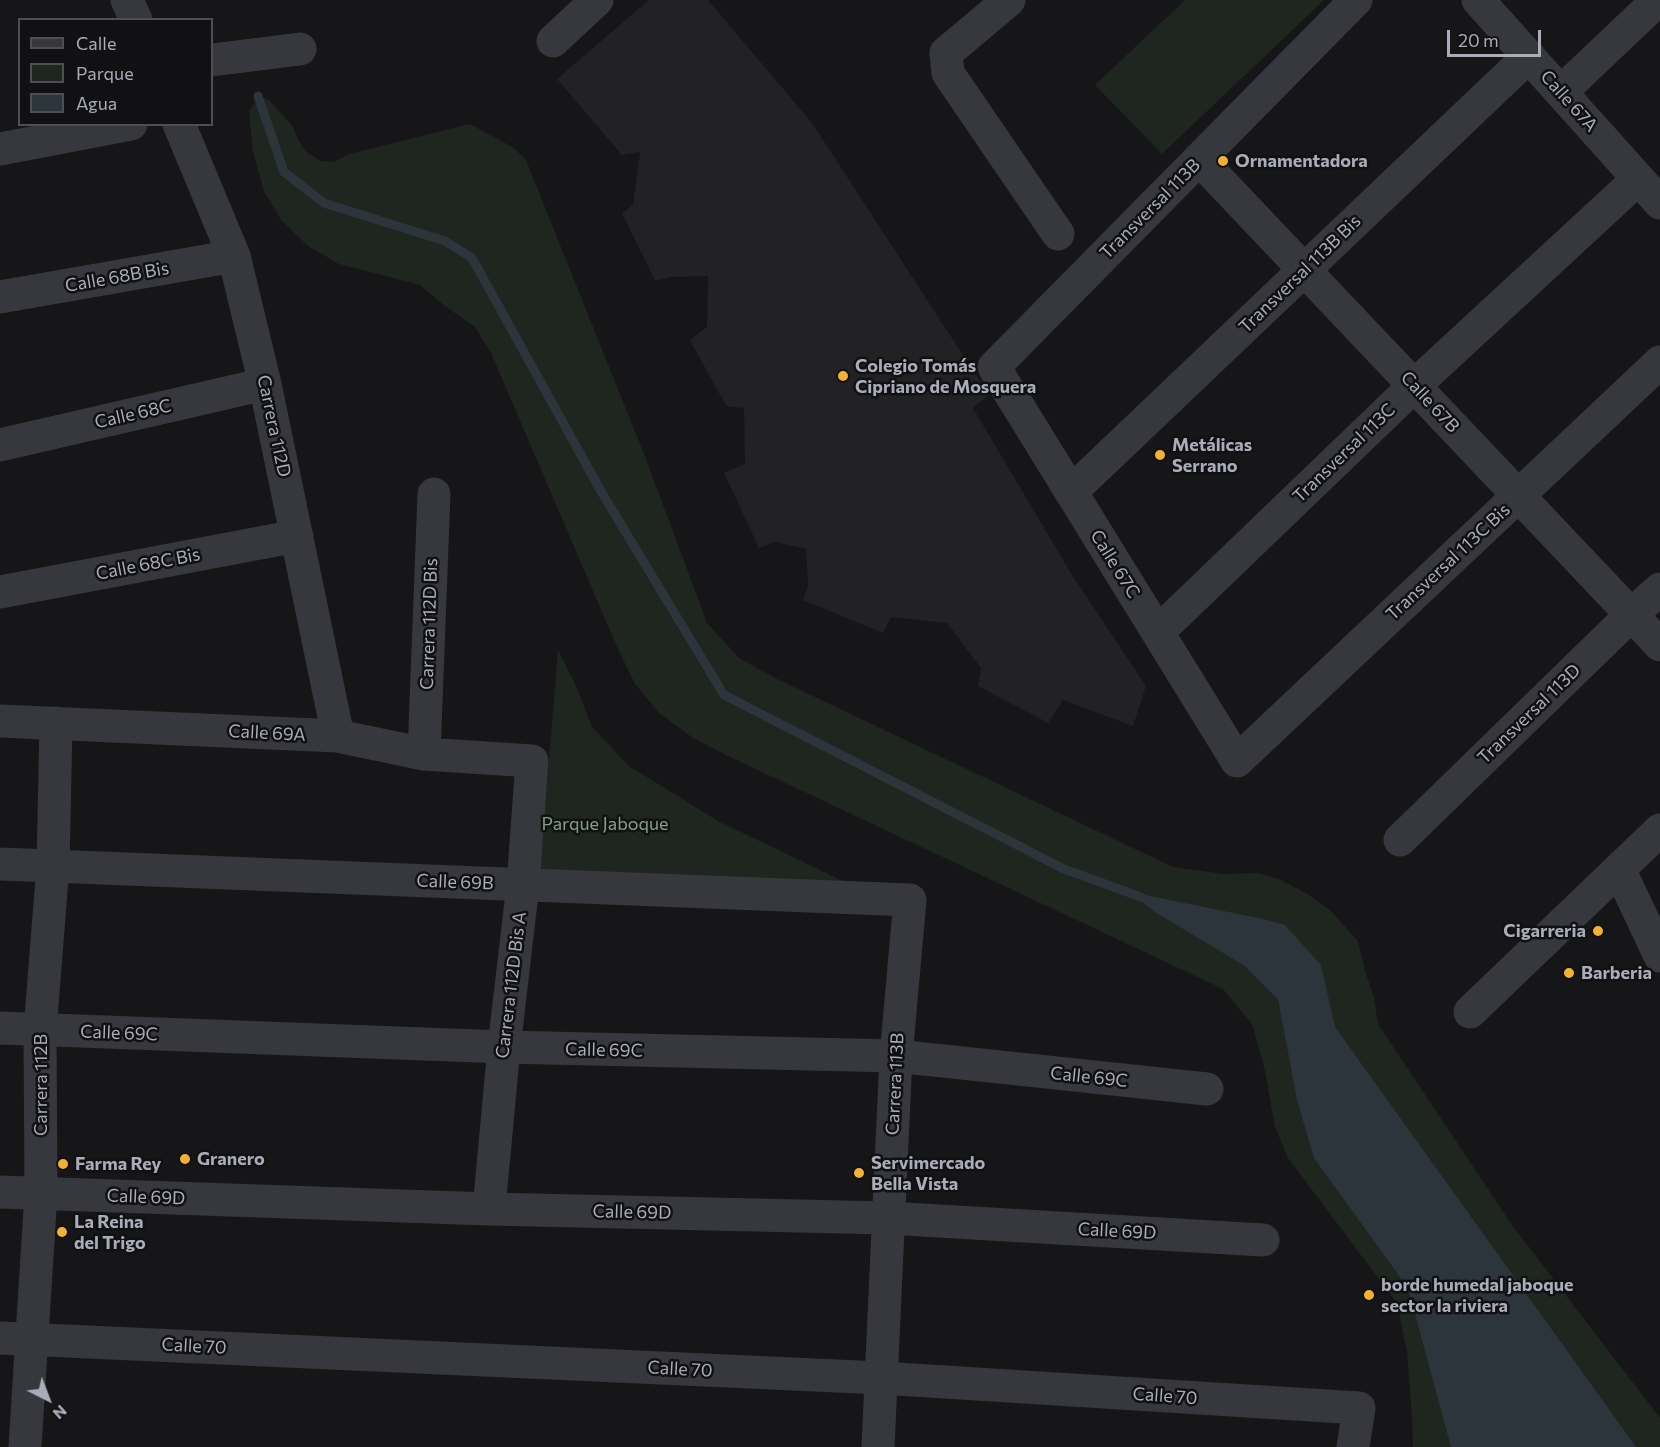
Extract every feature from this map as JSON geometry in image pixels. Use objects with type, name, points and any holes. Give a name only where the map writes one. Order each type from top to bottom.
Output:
[{"type":"street","points":[[127,0],[135,18]]},
{"type":"street","points":[[553,41],[597,0]]},
{"type":"street","points":[[1009,0],[946,53],[948,73],[1058,234]]},
{"type":"street","name":"Transversal 113B","points":[[994,367],[1356,0]]},
{"type":"street","name":"Calle 67A","points":[[1478,0],[1660,203]]},
{"type":"street","points":[[1561,92],[1658,0]]},
{"type":"street","points":[[213,60],[300,49]]},
{"type":"street","name":"Transversal 113B Bis","points":[[1071,492],[1529,56]]},
{"type":"street","points":[[0,149],[121,126]]},
{"type":"street","name":"Carrera 112D","points":[[181,126],[234,256],[265,384],[338,736]]},
{"type":"street","name":"Calle 67B","points":[[1199,159],[1660,645]]},
{"type":"street","name":"Transversal 113C","points":[[1158,632],[1414,386],[1638,179]]},
{"type":"street","name":"Calle 68B Bis","points":[[0,297],[234,256]]},
{"type":"street","name":"Transversal 113C Bis","points":[[1237,761],[1660,362]]},
{"type":"street","name":"Calle 67C","points":[[994,367],[1237,761]]},
{"type":"street","name":"Calle 68C","points":[[0,445],[265,384]]},
{"type":"street","name":"Carrera 112D Bis","points":[[424,754],[434,494]]},
{"type":"street","name":"Calle 68C Bis","points":[[0,592],[297,536]]},
{"type":"street","name":"Transversal 113D","points":[[1400,840],[1660,589]]},
{"type":"street","name":"Calle 69A","points":[[0,721],[338,736],[424,754],[532,761]]},
{"type":"street","name":"Carrera 112B","points":[[25,1447],[41,1193],[40,1030],[53,866],[56,723]]},
{"type":"street","name":"Carrera 112D Bis A","points":[[489,1209],[504,1047],[523,885],[532,761]]},
{"type":"street","points":[[1470,1012],[1660,830]]},
{"type":"street","name":"Calle 69B","points":[[0,864],[910,900]]},
{"type":"street","points":[[1619,869],[1660,956]]},
{"type":"street","name":"Carrera 113B","points":[[878,1447],[896,1056],[910,900]]},
{"type":"street","name":"Calle 69C","points":[[0,1028],[504,1047],[896,1056],[1207,1089]]},
{"type":"street","name":"Calle 69D","points":[[0,1191],[489,1209],[888,1218],[1263,1240]]},
{"type":"street","name":"Calle 70","points":[[0,1338],[881,1378],[1359,1408],[1353,1447]]},
{"type":"shaded area","name":"Colegio Tomás Cipriano de Mosquera","points":[[649,0],[708,0],[812,123],[989,395],[973,408],[1072,575],[1146,686],[1133,726],[1063,700],[1048,723],[978,686],[981,668],[947,623],[891,617],[883,633],[803,600],[808,586],[806,549],[775,542],[759,548],[724,473],[745,464],[744,408],[726,406],[690,340],[707,327],[708,276],[670,277],[655,281],[622,213],[633,205],[640,152],[622,155],[557,79]]},
{"type":"green space","points":[[1185,0],[1324,0],[1162,154],[1095,85]]},
{"type":"green space","points":[[258,96],[269,100],[292,125],[306,152],[321,161],[333,162],[350,154],[470,124],[514,148],[526,160],[646,459],[707,623],[739,658],[777,679],[1173,867],[1224,874],[1257,873],[1279,879],[1306,893],[1330,910],[1358,941],[1374,998],[1378,1024],[1512,1225],[1660,1418],[1660,1447],[1413,1447],[1407,1352],[1397,1303],[1288,1158],[1275,1127],[1265,1071],[1252,1024],[1223,989],[730,757],[693,738],[659,713],[635,684],[617,647],[491,353],[475,327],[420,285],[339,264],[308,246],[281,220],[264,191],[253,152],[249,112]]},
{"type":"green space","name":"Parque Jaboque","points":[[558,650],[577,688],[592,727],[629,766],[718,821],[876,897],[539,883]]},
{"type":"water","points":[[1130,892],[1285,925],[1321,965],[1335,1027],[1636,1447],[1451,1447],[1408,1288],[1314,1158],[1297,1100],[1278,999],[1245,966],[1155,912]]},
{"type":"waterway","points":[[258,96],[284,172],[324,203],[445,241],[472,258],[602,493],[724,695],[1064,869],[1141,897]]},
{"type":"place","name":"Ornamentadora","points":[[1223,161]]},
{"type":"place","name":"Colegio Tomás Cipriano de Mosquera","points":[[843,376]]},
{"type":"place","name":"Metálicas Serrano","points":[[1160,455]]},
{"type":"place","name":"Cigarreria","points":[[1598,931]]},
{"type":"place","name":"Barberia","points":[[1569,973]]},
{"type":"place","name":"Granero","points":[[185,1159]]},
{"type":"place","name":"Farma Rey","points":[[63,1164]]},
{"type":"place","name":"Servimercado Bella Vista","points":[[859,1173]]},
{"type":"place","name":"La Reina del Trigo","points":[[62,1232]]},
{"type":"place","name":"borde humedal jaboque sector la riviera","points":[[1369,1295]]}]
